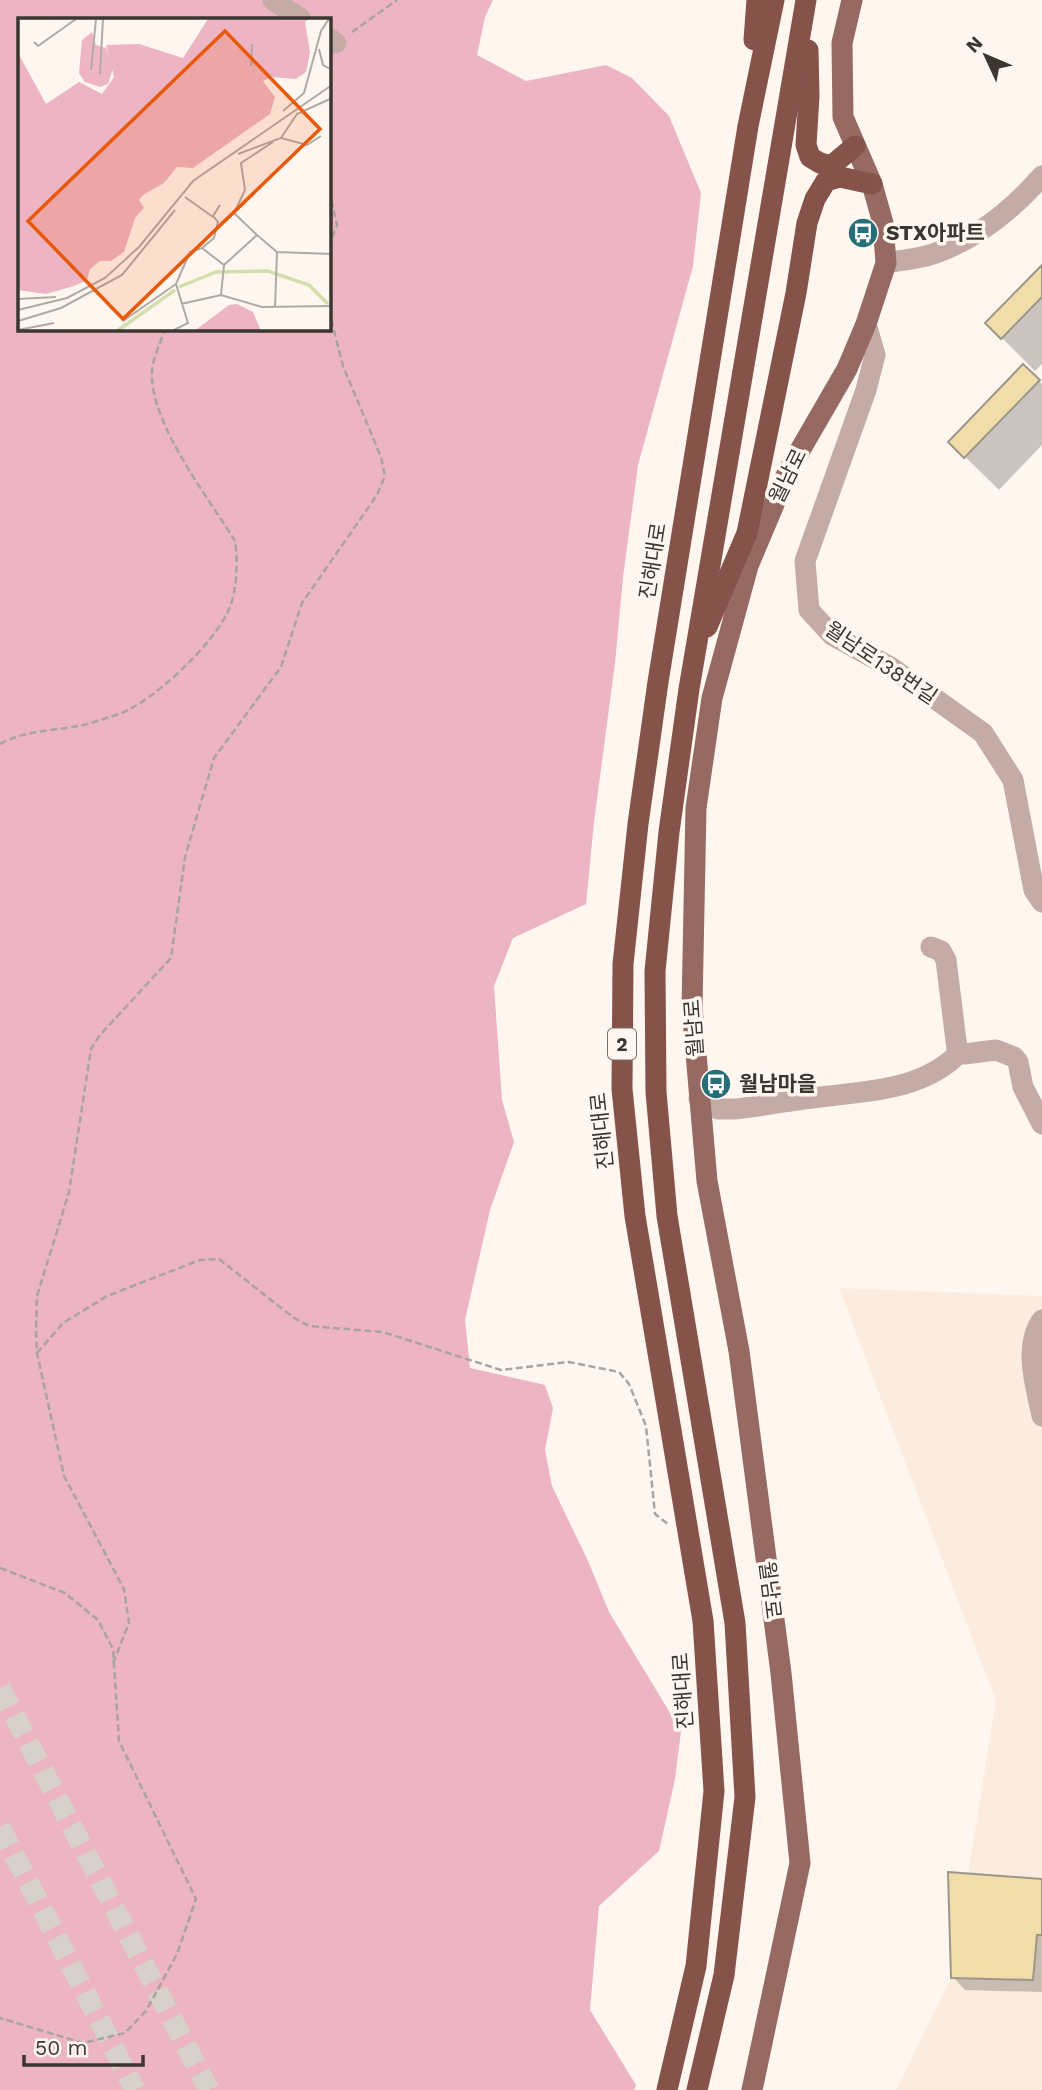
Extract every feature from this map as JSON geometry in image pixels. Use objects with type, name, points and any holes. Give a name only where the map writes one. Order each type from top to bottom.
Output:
[{"type":"highway","points":[[748,126],[757,0]]},
{"type":"highway","name":"진해대로","points":[[667,2090],[696,1966],[714,1791],[703,1621],[634,1203],[622,1088],[623,964],[638,824],[658,682],[748,126],[774,0]]},
{"type":"highway","points":[[806,1],[809,96],[806,145],[810,156],[831,166],[855,146]]},
{"type":"highway","name":"2","points":[[697,2090],[724,1975],[745,1797],[734,1623],[667,1216],[656,1091],[655,971],[669,832],[693,661],[806,1]]},
{"type":"highway","points":[[693,661],[747,533],[796,293],[807,223],[815,199],[827,181],[840,177],[872,184]]},
{"type":"main road","name":"월남로","points":[[752,2090],[800,1864],[781,1673],[739,1351],[707,1181],[692,1007],[696,808],[712,698],[753,554],[788,471],[847,369],[866,324],[886,263],[883,223],[872,184],[843,117],[842,43],[852,0]]},
{"type":"street","points":[[273,0],[300,18]]},
{"type":"street","points":[[886,263],[931,255],[965,241],[1026,194],[1042,176]]},
{"type":"street","name":"월남로138번길","points":[[866,324],[875,355],[866,390],[805,561],[810,610],[832,635],[892,668],[984,733],[1013,780],[1034,890],[1042,902]]},
{"type":"street","points":[[931,947],[941,951],[946,960],[957,1049],[964,1054],[996,1050],[1014,1058],[1018,1062],[1023,1087],[1042,1124]]},
{"type":"street","points":[[699,1099],[718,1109],[735,1109],[881,1091],[914,1082],[950,1062],[960,1052]]},
{"type":"street","points":[[1042,1320],[1034,1332],[1032,1366],[1042,1416]]},
{"type":"path","points":[[332,41],[397,0]]},
{"type":"path","points":[[331,199],[337,225],[331,241]]},
{"type":"path","points":[[113,1663],[129,1623],[124,1589],[64,1476],[37,1353],[37,1296],[69,1192],[91,1049],[100,1035],[171,958],[185,858],[214,758],[281,667],[302,603],[377,495],[385,476],[381,457],[343,366],[331,319]]},
{"type":"path","points":[[0,744],[12,737],[83,725],[122,713],[153,695],[206,644],[230,609],[238,556],[235,541],[170,438],[154,400],[152,369],[164,331]]},
{"type":"path","points":[[37,1353],[63,1323],[107,1296],[200,1261],[219,1259],[294,1318],[309,1326],[383,1332],[501,1370],[569,1362],[619,1372],[629,1384],[646,1426],[655,1514],[669,1525]]},
{"type":"path","points":[[0,1568],[65,1593],[98,1620],[113,1649],[119,1741],[196,1899],[177,1954],[146,2011],[125,2034],[83,2043],[0,2018]]},
{"type":"shaded area","points":[[0,0],[493,0],[485,17],[477,55],[526,81],[606,65],[632,78],[669,116],[701,193],[693,266],[638,465],[586,904],[513,938],[494,986],[502,1100],[514,1142],[490,1210],[465,1320],[470,1368],[545,1385],[553,1408],[545,1450],[552,1486],[609,1612],[681,1731],[675,1779],[659,1851],[599,1906],[590,2010],[636,2085],[634,2090],[0,2090]]},
{"type":"shaded area","points":[[839,1288],[1042,1296],[1042,2090],[896,2090],[951,1978],[996,1701]]},
{"type":"building","points":[[1042,265],[1042,297],[1001,339],[985,323]]},
{"type":"building","points":[[1023,364],[1040,380],[964,458],[948,442]]},
{"type":"building","points":[[948,1872],[1042,1879],[1042,1935],[1037,1935],[1033,1980],[951,1978]]},
{"type":"tunnel","points":[[0,1688],[209,2090]]},
{"type":"tunnel","points":[[0,1827],[135,2090]]},
{"type":"place","name":"STX아파트","points":[[863,233]]},
{"type":"place","name":"월남마을","points":[[716,1084]]}]
